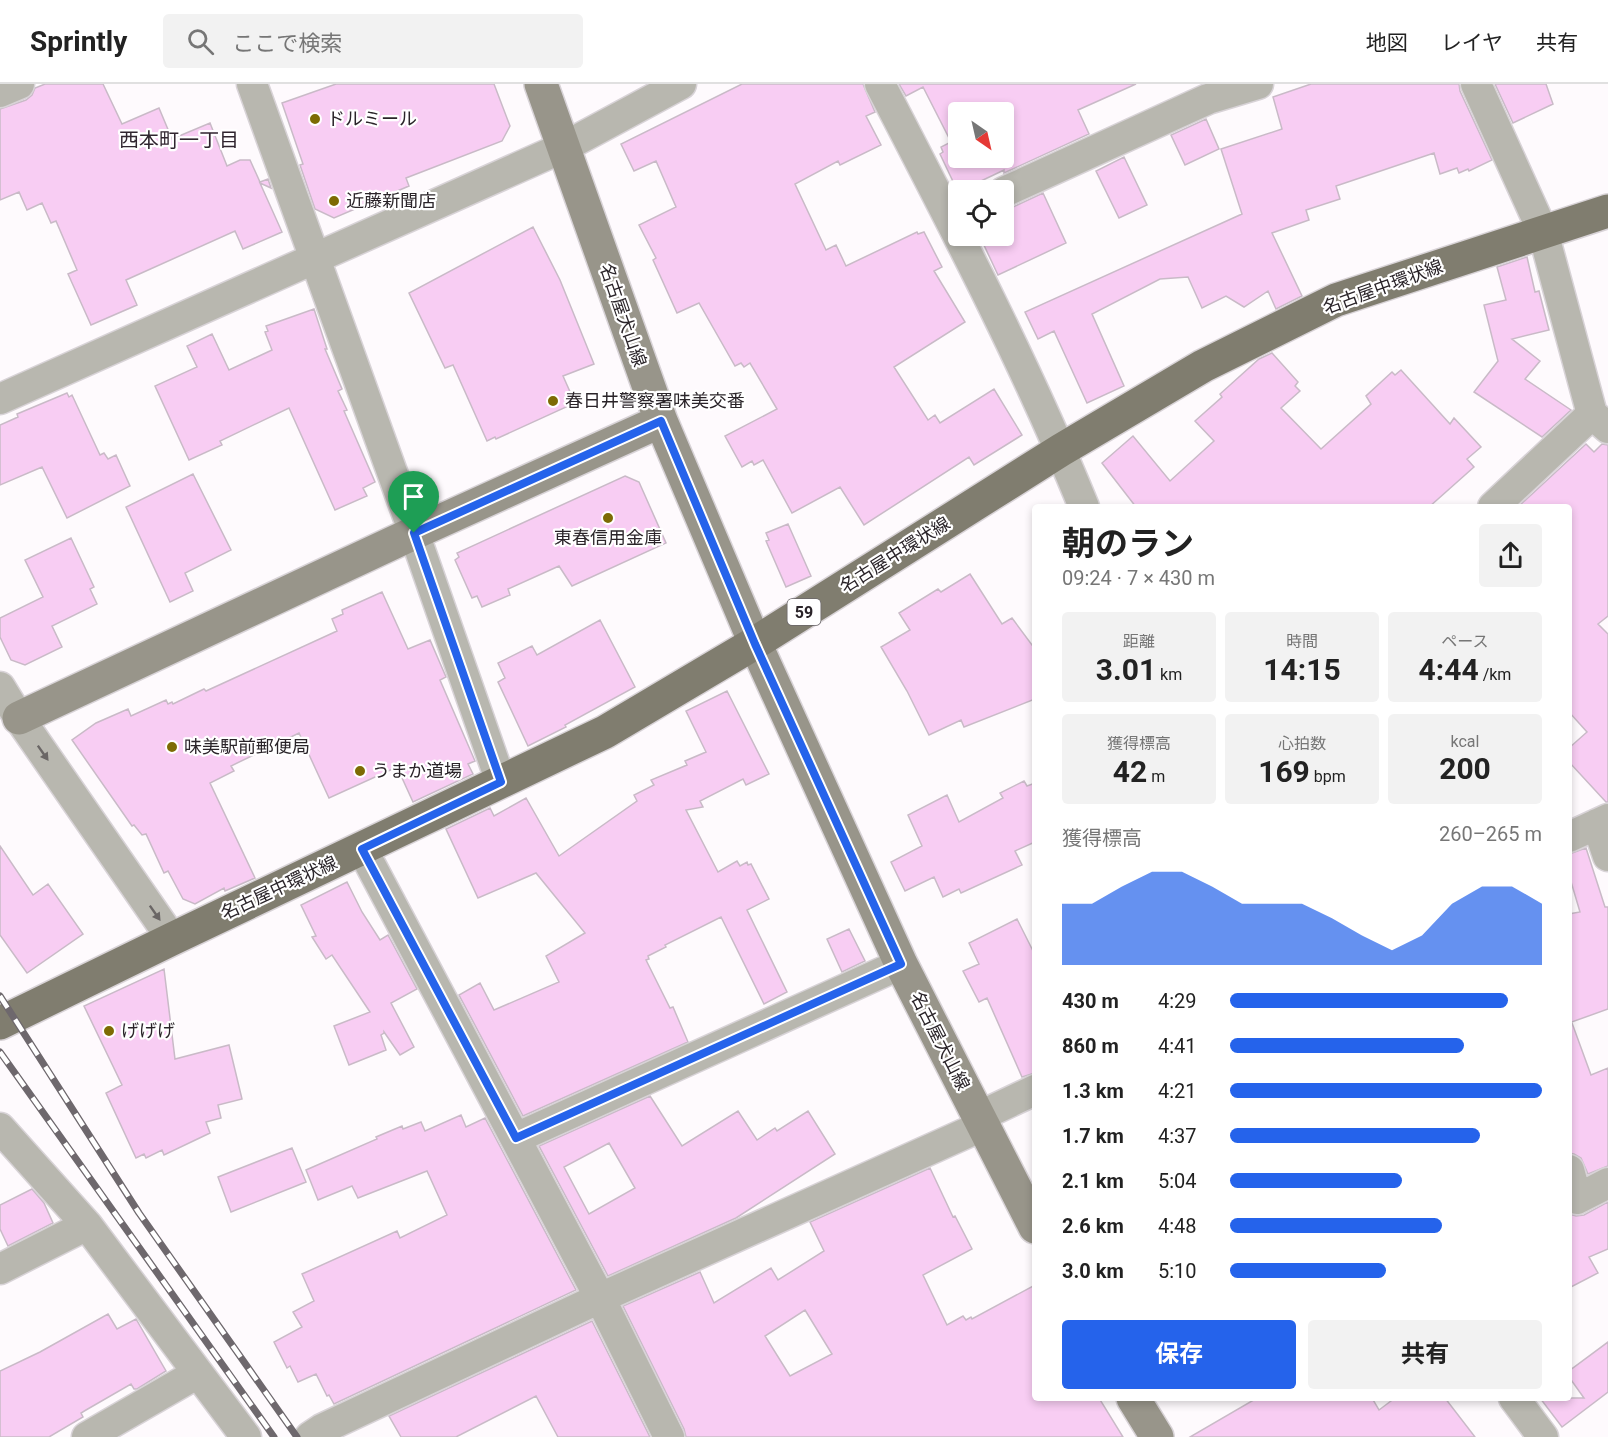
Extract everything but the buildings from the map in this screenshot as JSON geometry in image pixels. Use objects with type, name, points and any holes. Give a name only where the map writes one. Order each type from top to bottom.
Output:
[{"type":"main road","name":"名古屋犬山線","points":[[541,84],[661,421],[755,644],[901,964],[1032,1221]]},
{"type":"main road","name":"名古屋中環状線","points":[[0,1023],[605,732],[755,644],[1061,450],[1203,366],[1336,300],[1608,212]]},
{"type":"main road","points":[[19,718],[414,533],[661,421]]},
{"type":"main road","points":[[1134,1401],[1157,1437]]},
{"type":"street","points":[[0,93],[19,84]]},
{"type":"street","points":[[252,84],[501,782]]},
{"type":"street","points":[[0,399],[564,147],[681,84]]},
{"type":"street","points":[[880,84],[948,204]]},
{"type":"street","points":[[1014,187],[1208,99],[1257,84]]},
{"type":"street","points":[[1476,84],[1543,232],[1600,421],[1497,504]]},
{"type":"street","points":[[968,246],[1061,450],[1083,504]]},
{"type":"street","points":[[0,687],[172,939]]},
{"type":"street","points":[[1572,836],[1603,821],[1608,856]]},
{"type":"street","points":[[362,849],[600,1298],[669,1437]]},
{"type":"street","points":[[516,1138],[901,964]]},
{"type":"street","points":[[310,1437],[322,1429],[600,1298],[980,1122],[1032,1092]]},
{"type":"street","points":[[0,1128],[87,1225],[246,1437]]},
{"type":"street","points":[[1572,1180],[1577,1198],[1608,1183]]},
{"type":"street","points":[[0,1269],[87,1225]]},
{"type":"street","points":[[87,1437],[198,1373]]},
{"type":"street","points":[[1516,1401],[1543,1437]]},
{"type":"railway","points":[[0,996],[139,1213],[297,1437]]},
{"type":"railway","points":[[0,1052],[274,1437]]},
{"type":"place","name":"ドルミール","points":[[315,119]]},
{"type":"place","name":"近藤新聞店","points":[[334,201]]},
{"type":"place","name":"春日井警察署味美交番","points":[[553,401]]},
{"type":"place","name":"東春信用金庫","points":[[608,518]]},
{"type":"place","name":"味美駅前郵便局","points":[[172,747]]},
{"type":"place","name":"うまか道場","points":[[360,771]]},
{"type":"place","name":"げげげ","points":[[109,1031]]},
{"type":"district","name":"西本町一丁目","points":[[179,140]]},
{"type":"route","points":[[661,421],[755,644],[901,964],[516,1138],[362,849],[501,782],[414,533],[661,421]]}]
